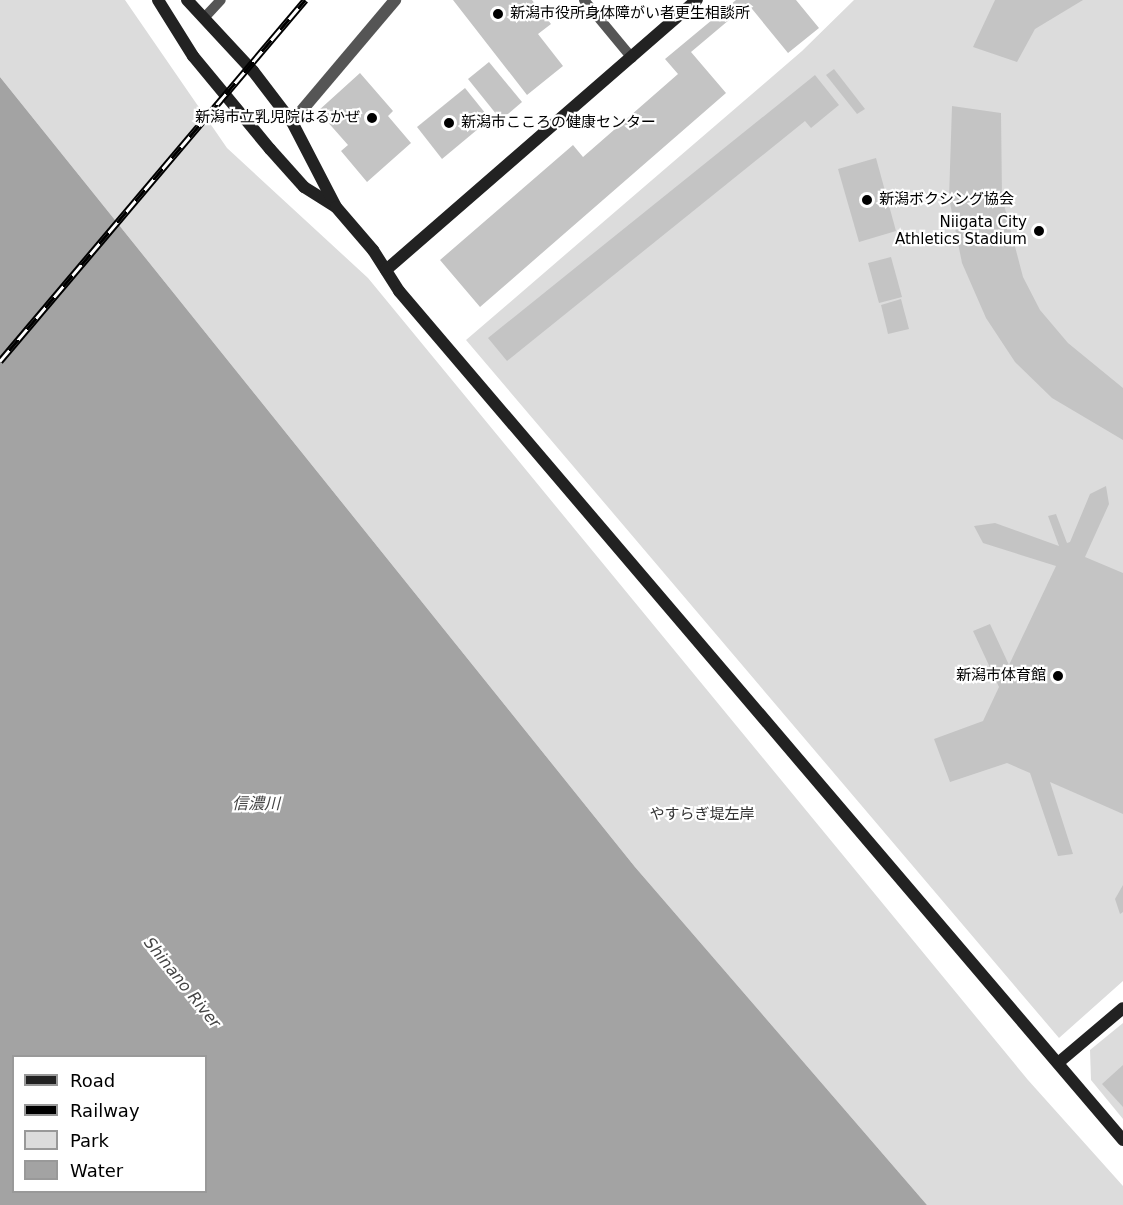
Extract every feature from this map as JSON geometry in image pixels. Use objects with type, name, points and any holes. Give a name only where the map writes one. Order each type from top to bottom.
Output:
[{"type":"street","points":[[158,0],[193,56],[270,149],[304,188],[336,207]]},
{"type":"street","points":[[187,0],[253,71],[292,122],[336,207],[386,270],[406,300],[1123,1140]]},
{"type":"street","points":[[292,122],[395,0]]},
{"type":"street","points":[[386,270],[697,0]]},
{"type":"street","points":[[1058,1064],[1123,1008]]},
{"type":"lane","points":[[205,17],[221,0]]},
{"type":"lane","points":[[584,0],[632,58]]},
{"type":"green space","name":"やすらぎ堤左岸","points":[[0,0],[125,0],[227,148],[368,278],[1028,1080],[1123,1186],[1123,1205],[927,1205],[635,867],[0,77]]},
{"type":"green space","points":[[854,0],[1123,0],[1123,981],[1059,1038],[466,340],[802,51]]},
{"type":"green space","points":[[1123,1023],[1123,1119],[1091,1080],[1090,1050]]},
{"type":"water","name":"信濃川","points":[[0,77],[635,867],[927,1205],[0,1205]]},
{"type":"building","points":[[453,0],[532,0],[551,24],[538,34],[563,66],[527,95]]},
{"type":"building","points":[[736,0],[796,0],[819,28],[788,53],[748,4],[691,52],[726,93],[480,307],[440,260],[573,145],[583,157],[678,74],[665,59]]},
{"type":"building","points":[[995,0],[1083,0],[1035,29],[1017,62],[973,47]]},
{"type":"building","points":[[489,62],[522,102],[501,120],[468,79]]},
{"type":"building","points":[[834,69],[865,109],[857,114],[826,75]]},
{"type":"building","points":[[360,73],[393,111],[388,116],[411,143],[367,182],[341,151],[348,145],[318,111]]},
{"type":"building","points":[[815,75],[839,105],[811,128],[805,121],[507,361],[488,338]]},
{"type":"building","points":[[465,88],[490,119],[442,159],[417,127]]},
{"type":"building","points":[[952,106],[1001,113],[1002,197],[1023,277],[1040,310],[1068,343],[1123,388],[1123,440],[1052,398],[1015,362],[986,318],[962,263],[949,198]]},
{"type":"building","name":"新潟ボクシング協会","points":[[876,158],[896,231],[859,242],[838,169]]},
{"type":"building","points":[[891,257],[902,297],[879,303],[868,263]]},
{"type":"building","points":[[901,299],[909,329],[888,334],[881,305]]},
{"type":"building","name":"新潟市体育館","points":[[1106,486],[1109,504],[1085,557],[1123,573],[1123,814],[1050,782],[1073,854],[1058,856],[1030,773],[1007,763],[950,782],[934,739],[983,721],[999,687],[973,631],[990,624],[1009,665],[1056,566],[983,543],[974,526],[995,523],[1059,546],[1048,516],[1056,514],[1067,543],[1070,542],[1090,494]]},
{"type":"building","points":[[1123,885],[1123,912],[1120,914],[1115,899]]},
{"type":"building","points":[[1123,1065],[1123,1107],[1102,1084]]},
{"type":"railway","points":[[0,361],[305,0]]},
{"type":"place","name":"新潟市役所身体障がい者更生相談所","points":[[498,14]]},
{"type":"place","name":"新潟市立乳児院はるかぜ","points":[[372,118]]},
{"type":"place","name":"新潟市こころの健康センター","points":[[449,123]]},
{"type":"place","name":"新潟ボクシング協会","points":[[867,200]]},
{"type":"place","name":"Niigata City Athletics Stadium","points":[[1039,231]]},
{"type":"place","name":"新潟市体育館","points":[[1058,676]]},
{"type":"water label","name":"Shinano River","points":[[182,983]]}]
